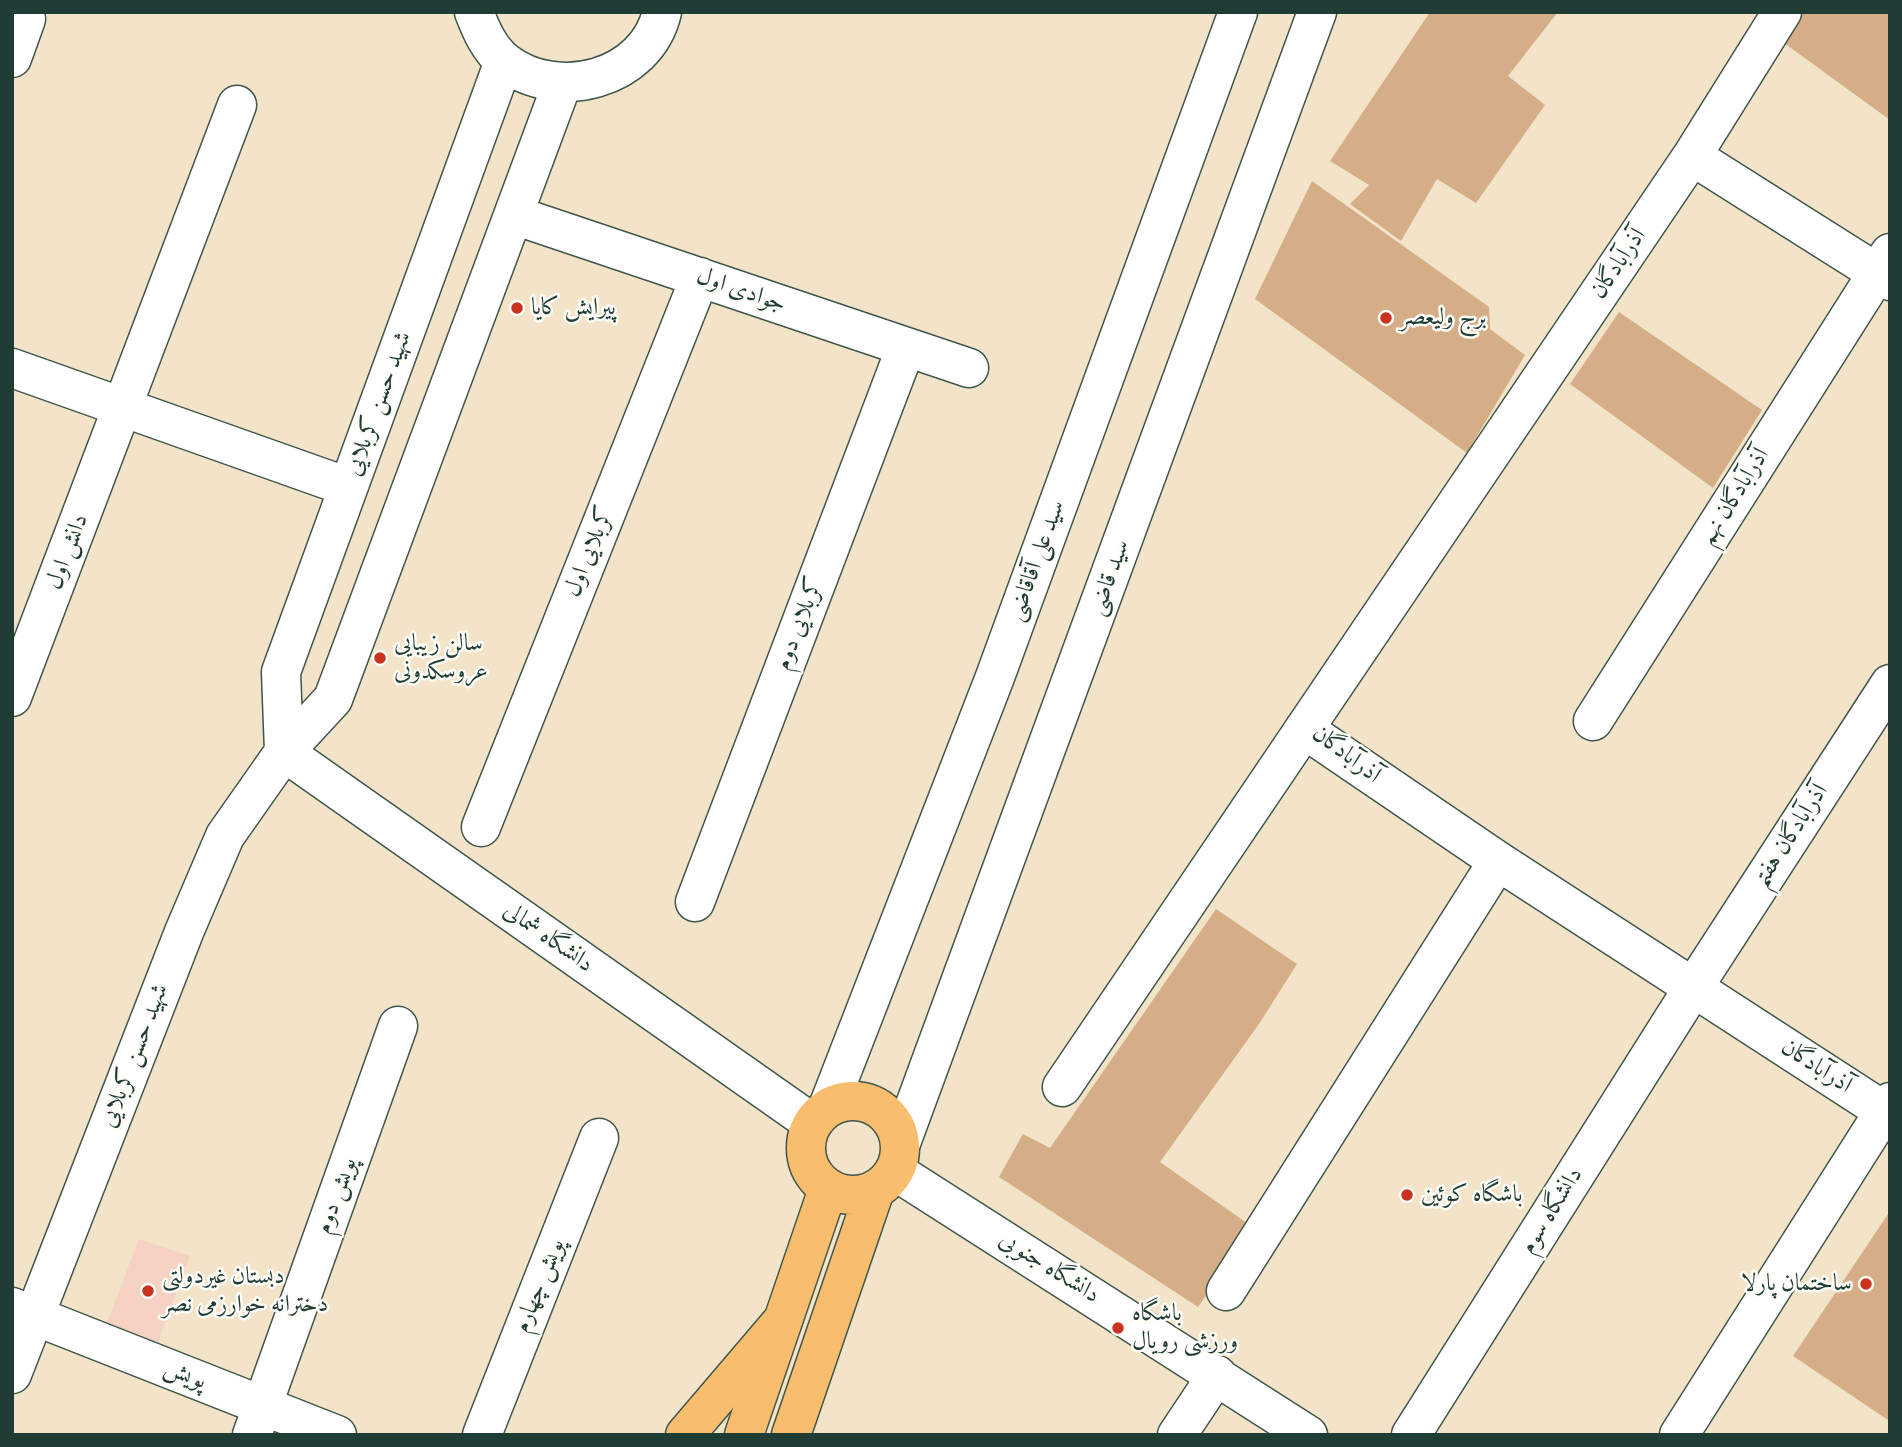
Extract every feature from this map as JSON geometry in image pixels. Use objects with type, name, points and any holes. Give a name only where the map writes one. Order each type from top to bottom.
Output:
[{"type":"main road","points":[[791,1435],[890,1168],[895,1125],[883,1110],[865,1102],[847,1101],[820,1115],[806,1140],[807,1158],[814,1175],[828,1189],[851,1196],[890,1168]]},
{"type":"main road","points":[[744,1435],[828,1189]]},
{"type":"main road","points":[[685,1435],[783,1320]]},
{"type":"street","points":[[452,12],[487,36],[531,77],[562,84],[594,80],[623,66],[646,44],[662,12]]},
{"type":"street","name":"سید علی آقاقاضی","points":[[820,1115],[995,677],[1238,12]]},
{"type":"street","name":"سید قاضی","points":[[890,1168],[1317,12]]},
{"type":"street","name":"آذرآبادگان","points":[[1782,12],[1692,156],[1304,729],[1693,988],[1888,1110]]},
{"type":"street","points":[[12,58],[26,19]]},
{"type":"street","name":"شهید حسن کربلایی","points":[[284,752],[281,673],[348,488],[487,36]]},
{"type":"street","name":"شهید حسن کربلایی","points":[[12,1374],[23,1311],[225,836],[284,752],[333,699],[562,84]]},
{"type":"street","name":"دانش اول","points":[[12,697],[237,105]]},
{"type":"street","points":[[1692,156],[1885,269]]},
{"type":"street","name":"جوادی اول","points":[[514,215],[970,368]]},
{"type":"street","name":"آذرآبادگان نهم","points":[[1593,721],[1885,269]]},
{"type":"street","name":"کربلایی اول","points":[[481,827],[700,277]]},
{"type":"street","name":"کربلایی دوم","points":[[695,902],[906,346]]},
{"type":"street","points":[[12,368],[348,488]]},
{"type":"street","name":"آذرآبادگان هفتم","points":[[1693,988],[1890,684]]},
{"type":"street","points":[[1062,1087],[1304,729]]},
{"type":"street","name":"دانشگاه شمالی","points":[[284,752],[820,1115]]},
{"type":"street","points":[[1226,1291],[1499,861]]},
{"type":"street","name":"دانشگاه سوم","points":[[1411,1435],[1693,988]]},
{"type":"street","name":"پویش دوم","points":[[257,1420],[398,1026]]},
{"type":"street","points":[[1679,1435],[1888,1110]]},
{"type":"street","name":"پویش چهارم","points":[[482,1435],[599,1138]]},
{"type":"street","name":"دانشگاه جنوبی","points":[[890,1168],[1308,1435]]},
{"type":"street","name":"پویش","points":[[23,1311],[257,1420],[337,1435]]},
{"type":"street","points":[[1177,1435],[1217,1375]]},
{"type":"shaded area","name":"دبستان غیردولتی دخترانه خوارزمی نصر","points":[[139,1239],[190,1256],[158,1342],[106,1325]]},
{"type":"building","points":[[1430,12],[1558,12],[1508,76],[1545,105],[1476,203],[1437,179],[1401,241],[1350,204],[1369,185],[1330,161]]},
{"type":"building","points":[[1803,12],[1890,12],[1890,120],[1784,43]]},
{"type":"building","name":"برج ولیعصر","points":[[1312,181],[1489,307],[1490,329],[1525,355],[1467,453],[1255,299]]},
{"type":"building","points":[[1619,312],[1762,410],[1713,488],[1570,384]]},
{"type":"building","points":[[1216,909],[1297,964],[1259,1024],[1160,1162],[1254,1228],[1198,1307],[999,1177],[1023,1134],[1050,1148]]},
{"type":"building","name":"ساختمان پارلا","points":[[1890,1211],[1890,1417],[1888,1420],[1793,1356]]},
{"type":"place","name":"پیرایش کایا","points":[[517,308]]},
{"type":"place","name":"برج ولیعصر","points":[[1386,318]]},
{"type":"place","name":"سالن زیبایی عروسکدونی","points":[[380,658]]},
{"type":"place","name":"باشگاه کوئین","points":[[1407,1195]]},
{"type":"place","name":"ساختمان پارلا","points":[[1866,1284]]},
{"type":"place","name":"دبستان غیردولتی دخترانه خوارزمی نصر","points":[[148,1291]]},
{"type":"place","name":"باشگاه ورزشی رویال","points":[[1118,1328]]}]
